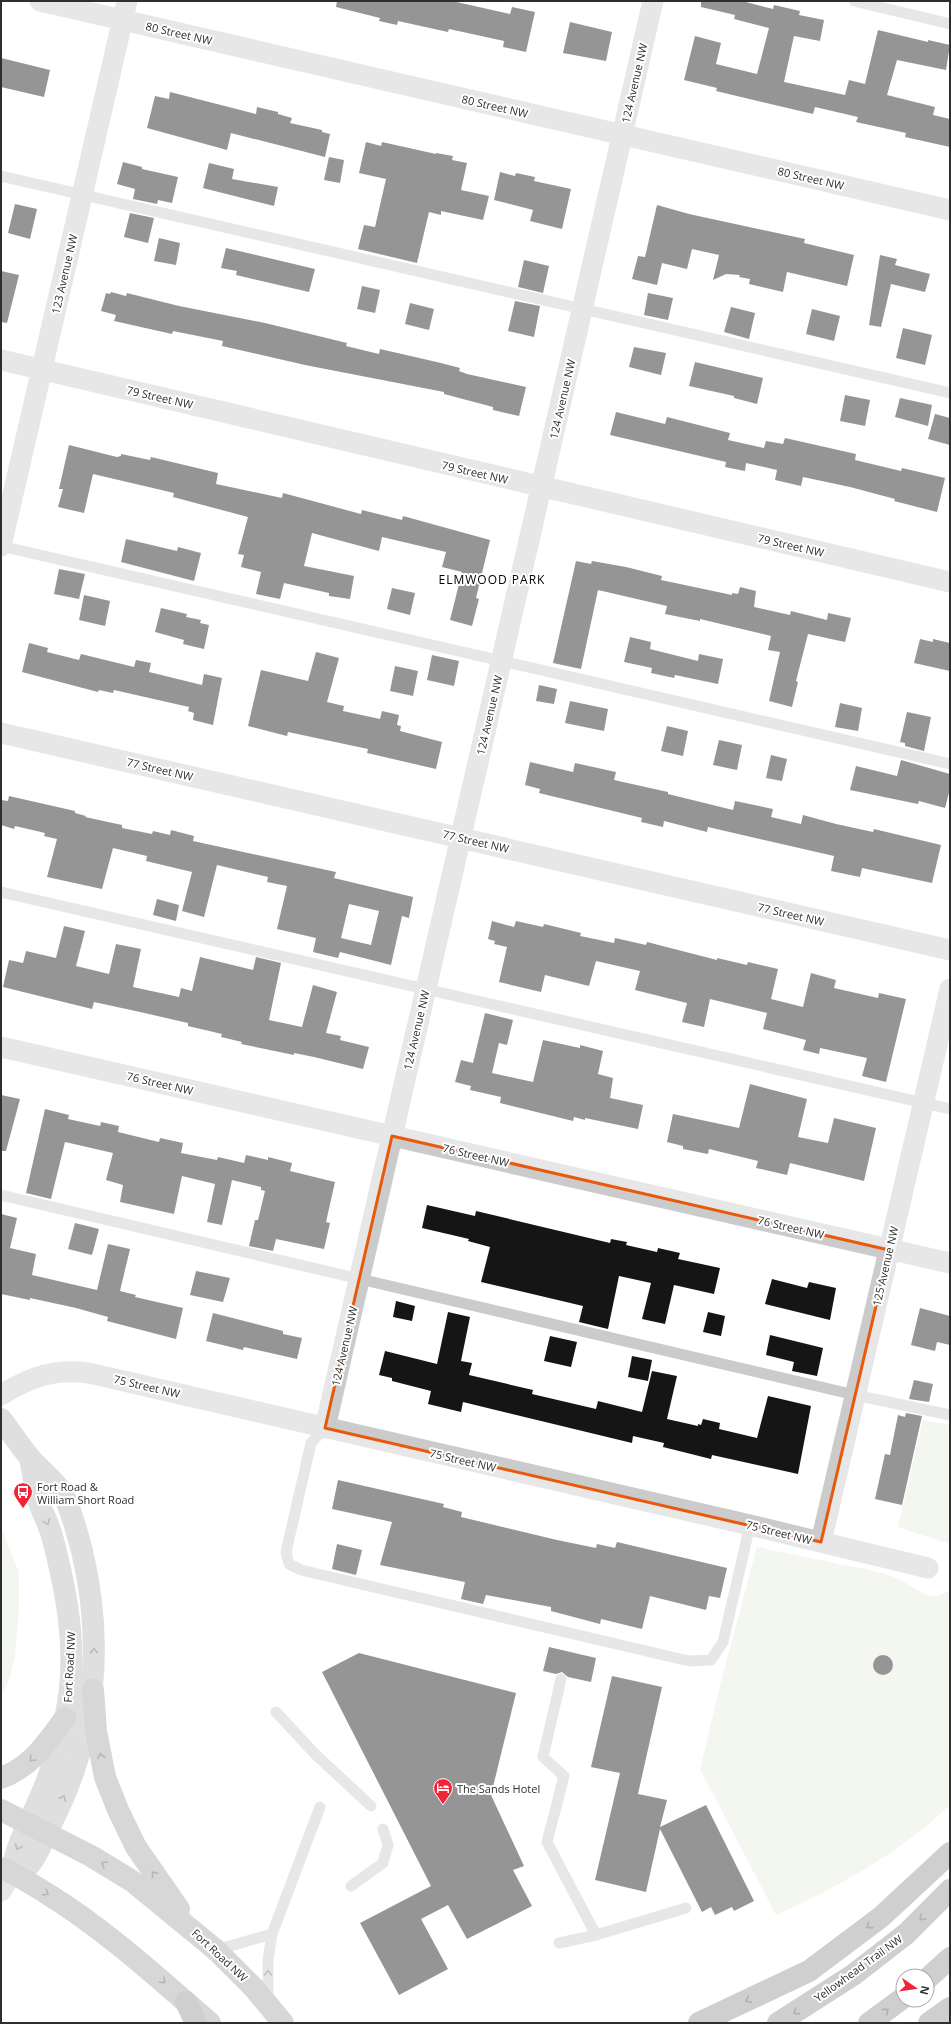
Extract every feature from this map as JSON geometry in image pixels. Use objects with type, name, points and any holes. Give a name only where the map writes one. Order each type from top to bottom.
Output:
[{"type":"highway","points":[[699,2023],[809,1971],[881,1916],[950,1853]]},
{"type":"highway","name":"Yellowhead Trail NW","points":[[778,2023],[859,1971],[906,1934],[950,1890]]},
{"type":"highway","points":[[935,1972],[950,1958]]},
{"type":"highway","points":[[186,2002],[196,2023]]},
{"type":"highway","points":[[869,2023],[895,2004]]},
{"type":"highway","points":[[929,2023],[950,2008]]},
{"type":"main road","points":[[93,1690],[96,1731],[105,1777],[118,1810],[136,1847],[192,1929]]},
{"type":"main road","points":[[1,1778],[14,1773],[28,1763],[65,1718]]},
{"type":"main road","points":[[1,1810],[46,1834]]},
{"type":"main road","name":"Fort Road NW","points":[[46,1834],[91,1856],[132,1881],[216,1950],[254,1988],[278,2017]]},
{"type":"main road","points":[[7,1870],[98,1928],[139,1960],[210,2023]]},
{"type":"street","name":"80 Street NW","points":[[40,1],[125,10],[622,135],[950,210]]},
{"type":"street","name":"124 Avenue NW","points":[[325,1428],[653,1]]},
{"type":"street","name":"123 Avenue NW","points":[[1,546],[125,10]]},
{"type":"street","name":"79 Street NW","points":[[1,360],[541,488],[950,582]]},
{"type":"street","name":"77 Street NW","points":[[1,733],[950,950]]},
{"type":"street","name":"125 Avenue NW","points":[[821,1542],[950,989]]},
{"type":"street","name":"76 Street NW","points":[[1,1047],[950,1263]]},
{"type":"street","name":"75 Street NW","points":[[1,1395],[38,1376],[72,1370],[89,1373],[750,1525],[928,1568]]},
{"type":"street","name":"Fort Road NW","points":[[1,1419],[30,1458],[63,1493],[76,1530],[89,1581],[93,1619],[93,1690],[80,1751],[72,1777],[30,1865],[7,1870]]},
{"type":"street","name":"Fort Road NW","points":[[7,1870],[27,1823],[38,1802],[56,1753],[65,1718],[70,1682],[72,1636],[67,1596],[52,1534],[40,1503],[30,1458]]},
{"type":"street","points":[[1,1891],[7,1870]]},
{"type":"lane","points":[[854,1],[950,24]]},
{"type":"lane","points":[[1,176],[950,393]]},
{"type":"lane","points":[[1,546],[950,764]]},
{"type":"lane","points":[[1,892],[426,988],[950,1110]]},
{"type":"lane","points":[[1,1195],[855,1395],[950,1415]]},
{"type":"lane","points":[[325,1428],[311,1442],[286,1552],[289,1564],[301,1570],[690,1660],[711,1660],[723,1642],[750,1525]]},
{"type":"lane","points":[[561,1678],[543,1757],[564,1776],[547,1842],[596,1935]]},
{"type":"lane","points":[[276,1712],[314,1754],[371,1806]]},
{"type":"lane","points":[[278,2017],[268,1996],[268,1960],[272,1934],[320,1807]]},
{"type":"lane","points":[[351,1886],[383,1863],[388,1845],[383,1830]]},
{"type":"lane","points":[[559,1943],[596,1935],[686,1908]]},
{"type":"lane","points":[[216,1950],[272,1934]]},
{"type":"highlighted area","points":[[392,1136],[889,1250],[821,1542],[325,1428]]},
{"type":"green space","points":[[923,1420],[950,1425],[950,1544],[898,1527]]},
{"type":"green space","points":[[1,1528],[19,1572],[19,1610],[15,1656],[10,1678],[1,1697]]},
{"type":"green space","points":[[757,1547],[884,1574],[899,1579],[927,1595],[937,1596],[950,1590],[950,1805],[910,1838],[868,1868],[823,1893],[776,1915],[700,1769],[722,1678]]},
{"type":"building","points":[[337,1],[452,1],[510,14],[512,7],[535,12],[526,52],[503,47],[504,41],[449,29],[448,32],[398,21],[397,25],[379,21],[380,18],[336,7]]},
{"type":"building","points":[[701,1],[742,1],[773,9],[774,5],[800,11],[799,15],[824,20],[820,41],[794,36],[784,82],[845,95],[849,80],[865,84],[878,30],[928,42],[928,40],[950,45],[946,70],[897,60],[887,95],[935,107],[933,115],[950,119],[950,147],[905,137],[906,133],[856,122],[858,117],[815,107],[813,114],[716,91],[717,88],[684,80],[695,36],[721,43],[716,64],[757,74],[769,28],[734,19],[735,15],[701,7]]},
{"type":"building","points":[[570,22],[612,32],[606,61],[563,53]]},
{"type":"building","points":[[1,58],[50,70],[44,97],[1,87]]},
{"type":"building","points":[[170,92],[256,114],[257,107],[278,112],[278,114],[292,118],[290,123],[322,130],[322,132],[330,134],[325,157],[231,133],[227,150],[147,128],[155,96],[169,99]]},
{"type":"building","points":[[366,142],[381,146],[382,142],[436,154],[453,156],[452,160],[467,163],[461,190],[489,196],[483,220],[441,211],[441,215],[429,212],[417,263],[358,249],[364,225],[375,227],[386,179],[359,173]]},
{"type":"building","points":[[329,157],[344,160],[340,183],[324,180]]},
{"type":"building","points":[[123,162],[142,167],[142,169],[178,177],[172,203],[158,200],[157,204],[133,199],[135,189],[117,184]]},
{"type":"building","points":[[209,163],[234,169],[232,179],[278,187],[274,206],[203,188]]},
{"type":"building","points":[[500,172],[515,176],[516,173],[535,177],[534,181],[571,189],[562,229],[530,221],[533,210],[494,200]]},
{"type":"building","points":[[15,204],[37,209],[30,239],[8,233]]},
{"type":"building","points":[[657,205],[689,214],[805,239],[804,243],[854,255],[847,286],[787,272],[783,292],[749,284],[750,279],[739,277],[740,275],[726,274],[713,280],[719,255],[692,249],[687,269],[662,263],[657,285],[632,279],[638,256],[645,257]]},
{"type":"building","points":[[130,213],[154,218],[148,243],[124,237]]},
{"type":"building","points":[[159,238],[180,243],[176,265],[154,261]]},
{"type":"building","points":[[226,248],[315,269],[309,292],[236,275],[237,271],[221,268]]},
{"type":"building","points":[[880,255],[897,259],[895,265],[930,274],[925,292],[891,284],[881,327],[869,325]]},
{"type":"building","points":[[524,260],[549,266],[543,293],[518,287]]},
{"type":"building","points":[[1,271],[19,275],[7,323],[1,322]]},
{"type":"building","points":[[362,286],[380,290],[375,313],[357,309]]},
{"type":"building","points":[[111,292],[126,296],[127,293],[179,306],[265,323],[347,343],[346,346],[379,354],[380,349],[460,368],[459,371],[467,374],[526,387],[519,416],[493,410],[493,407],[444,394],[444,392],[305,365],[222,346],[223,341],[173,331],[172,334],[114,321],[116,315],[101,311],[106,293],[110,294]]},
{"type":"building","points":[[648,293],[673,298],[668,320],[644,315]]},
{"type":"building","points":[[515,301],[540,306],[534,337],[508,331]]},
{"type":"building","points":[[410,303],[434,309],[429,330],[405,324]]},
{"type":"building","points":[[731,307],[755,313],[749,339],[724,332]]},
{"type":"building","points":[[812,309],[840,316],[834,341],[806,334]]},
{"type":"building","points":[[903,328],[932,335],[925,365],[896,358]]},
{"type":"building","points":[[634,347],[666,353],[661,375],[629,367]]},
{"type":"building","points":[[695,362],[763,378],[757,404],[734,398],[734,396],[689,386]]},
{"type":"building","points":[[845,395],[870,400],[865,426],[840,421]]},
{"type":"building","points":[[900,398],[932,405],[928,426],[895,417]]},
{"type":"building","points":[[616,412],[665,424],[667,417],[730,433],[728,440],[764,448],[766,441],[783,444],[785,438],[856,454],[855,460],[901,471],[902,468],[945,478],[937,512],[894,501],[895,499],[850,487],[803,477],[801,486],[775,480],[777,470],[746,463],[745,471],[725,467],[726,462],[610,435]]},
{"type":"building","points":[[935,414],[950,418],[950,445],[928,439]]},
{"type":"building","points":[[69,445],[117,457],[121,456],[121,454],[150,460],[151,457],[218,473],[216,484],[282,498],[283,493],[361,514],[362,510],[402,520],[403,516],[490,540],[476,598],[479,599],[472,626],[450,620],[462,572],[442,567],[446,552],[382,537],[379,551],[312,533],[304,566],[354,576],[350,599],[329,596],[329,593],[284,583],[280,599],[256,594],[261,572],[241,567],[244,555],[238,554],[248,517],[173,497],[174,493],[93,474],[84,513],[58,507],[63,489],[59,489]]},
{"type":"building","points":[[126,539],[177,551],[178,547],[201,553],[194,581],[121,562]]},
{"type":"building","points":[[576,561],[591,564],[592,561],[626,567],[662,576],[661,580],[732,595],[732,593],[738,594],[740,587],[756,591],[754,607],[790,615],[791,611],[827,620],[828,613],[851,618],[845,642],[808,634],[796,681],[798,682],[792,707],[769,701],[780,652],[768,650],[771,636],[700,619],[700,621],[665,614],[667,606],[598,590],[581,669],[553,663]]},
{"type":"building","points":[[59,569],[85,574],[79,599],[54,594]]},
{"type":"building","points":[[392,588],[415,593],[410,615],[387,609]]},
{"type":"building","points":[[84,595],[110,601],[105,626],[79,620]]},
{"type":"building","points":[[161,608],[187,614],[186,617],[201,620],[200,623],[209,625],[204,649],[183,644],[184,640],[155,632]]},
{"type":"building","points":[[630,637],[651,642],[650,649],[698,661],[699,654],[723,659],[718,684],[675,675],[674,678],[651,673],[652,668],[624,662]]},
{"type":"building","points":[[920,639],[933,642],[933,639],[950,643],[950,671],[914,663]]},
{"type":"building","points":[[29,643],[48,648],[47,652],[79,660],[81,654],[134,667],[136,660],[151,663],[149,672],[202,685],[204,674],[222,678],[213,725],[193,720],[194,713],[188,711],[189,707],[114,690],[113,693],[99,690],[98,692],[22,672]]},
{"type":"building","points":[[316,652],[339,658],[327,702],[344,706],[343,711],[380,719],[382,711],[399,715],[397,725],[401,726],[400,731],[442,742],[436,769],[367,753],[368,749],[288,732],[287,736],[248,726],[261,670],[308,681]]},
{"type":"building","points":[[432,655],[459,661],[454,686],[427,680]]},
{"type":"building","points":[[395,666],[418,671],[413,696],[390,691]]},
{"type":"building","points":[[539,685],[557,689],[554,704],[536,701]]},
{"type":"building","points":[[570,701],[608,709],[604,731],[565,723]]},
{"type":"building","points":[[840,703],[862,708],[858,731],[835,727]]},
{"type":"building","points":[[907,712],[931,717],[924,751],[905,746],[905,743],[900,742]]},
{"type":"building","points":[[667,726],[688,731],[683,756],[661,751]]},
{"type":"building","points":[[719,740],[742,745],[737,770],[713,765]]},
{"type":"building","points":[[771,755],[787,759],[782,781],[766,778]]},
{"type":"building","points":[[901,760],[950,774],[950,789],[945,808],[919,801],[918,804],[850,790],[856,766],[897,776]]},
{"type":"building","points":[[530,762],[573,772],[575,763],[616,772],[614,780],[668,792],[668,794],[733,810],[735,801],[773,809],[771,817],[801,824],[803,815],[836,824],[873,832],[874,829],[941,845],[932,883],[862,868],[860,877],[831,871],[834,856],[708,827],[707,832],[664,821],[663,827],[641,822],[642,818],[539,793],[540,789],[525,785]]},
{"type":"building","points":[[9,796],[75,811],[75,813],[86,816],[85,817],[122,825],[122,828],[152,834],[153,831],[170,835],[171,830],[194,836],[193,841],[336,872],[334,878],[413,897],[409,918],[402,916],[391,965],[340,952],[338,958],[313,952],[316,938],[277,929],[287,886],[267,882],[268,877],[217,865],[204,917],[182,911],[192,872],[146,861],[147,856],[113,848],[102,889],[47,877],[57,839],[44,836],[45,833],[15,826],[14,829],[1,825],[1,800],[8,801]],"holes":[[[349,904],[379,911],[371,945],[341,938]]]},
{"type":"building","points":[[157,899],[179,905],[176,921],[153,915]]},
{"type":"building","points":[[492,921],[514,927],[516,921],[543,927],[544,924],[581,933],[580,936],[614,943],[615,938],[646,945],[647,942],[717,960],[717,958],[747,965],[748,962],[778,969],[771,999],[803,1007],[811,973],[836,980],[834,988],[878,998],[879,993],[906,999],[886,1082],[862,1076],[867,1058],[820,1048],[819,1054],[803,1050],[806,1040],[763,1029],[767,1013],[710,999],[704,1027],[682,1022],[687,1003],[635,990],[640,971],[596,961],[589,986],[545,975],[541,992],[499,982],[507,947],[494,944],[495,941],[488,939]]},
{"type":"building","points":[[64,926],[85,931],[76,966],[109,974],[116,944],[141,949],[133,987],[179,997],[181,988],[192,991],[200,957],[253,970],[256,957],[281,963],[269,1020],[302,1027],[313,985],[337,992],[326,1033],[341,1036],[340,1040],[369,1047],[363,1069],[314,1057],[294,1053],[294,1055],[241,1044],[242,1042],[221,1037],[222,1034],[188,1026],[188,1023],[140,1012],[94,1002],[92,1009],[3,987],[9,960],[23,963],[26,951],[56,958]]},
{"type":"building","points":[[485,1013],[513,1020],[507,1045],[499,1043],[492,1073],[533,1082],[543,1040],[580,1048],[580,1045],[603,1051],[598,1074],[613,1078],[610,1098],[643,1105],[638,1129],[585,1118],[585,1120],[574,1117],[573,1121],[500,1103],[501,1097],[470,1090],[471,1086],[455,1082],[461,1060],[473,1063]]},
{"type":"building","points":[[750,1084],[807,1099],[798,1137],[828,1143],[834,1118],[876,1128],[864,1181],[790,1163],[787,1175],[756,1168],[758,1161],[709,1149],[708,1154],[683,1149],[683,1146],[667,1142],[673,1114],[739,1128]]},
{"type":"building","points":[[1,1095],[20,1099],[6,1151],[1,1151]]},
{"type":"building","points":[[45,1109],[69,1115],[68,1119],[100,1126],[101,1122],[119,1126],[118,1132],[159,1142],[160,1138],[183,1143],[181,1153],[217,1160],[218,1157],[244,1163],[246,1155],[268,1160],[268,1157],[292,1163],[290,1171],[335,1182],[326,1222],[330,1223],[324,1249],[276,1239],[273,1251],[249,1246],[255,1220],[258,1220],[265,1191],[261,1190],[261,1187],[232,1180],[222,1225],[207,1222],[215,1184],[182,1176],[174,1214],[120,1202],[123,1185],[106,1180],[113,1153],[65,1142],[51,1199],[26,1193]]},
{"type":"building","points":[[427,1205],[475,1216],[476,1211],[610,1243],[611,1239],[627,1242],[626,1245],[657,1252],[658,1248],[680,1253],[678,1259],[720,1268],[714,1294],[674,1285],[665,1324],[642,1319],[651,1283],[619,1276],[608,1329],[579,1322],[583,1306],[481,1282],[490,1247],[468,1241],[469,1239],[422,1228]]},
{"type":"building","points":[[1,1214],[17,1218],[10,1248],[36,1254],[32,1275],[97,1290],[108,1244],[130,1249],[120,1291],[136,1295],[135,1297],[183,1308],[176,1339],[107,1321],[108,1317],[76,1308],[30,1298],[30,1300],[1,1294]]},
{"type":"building","points":[[75,1223],[99,1229],[92,1255],[68,1249]]},
{"type":"building","points":[[196,1271],[230,1278],[223,1302],[190,1295]]},
{"type":"building","points":[[772,1279],[807,1288],[809,1282],[836,1288],[830,1320],[765,1304]]},
{"type":"building","points":[[396,1301],[415,1306],[412,1321],[393,1317]]},
{"type":"building","points":[[920,1308],[950,1316],[950,1345],[937,1342],[935,1351],[911,1345]]},
{"type":"building","points":[[448,1312],[470,1317],[461,1361],[472,1363],[469,1375],[533,1390],[532,1394],[596,1409],[598,1401],[642,1412],[652,1371],[677,1376],[667,1419],[698,1426],[698,1424],[701,1425],[703,1419],[720,1423],[719,1429],[757,1438],[768,1396],[811,1406],[798,1474],[712,1455],[711,1459],[663,1447],[664,1443],[633,1436],[632,1443],[463,1402],[461,1412],[428,1404],[431,1391],[392,1381],[392,1378],[379,1375],[385,1351],[437,1364]]},
{"type":"building","points":[[708,1312],[725,1316],[721,1336],[703,1332]]},
{"type":"building","points":[[213,1313],[283,1331],[283,1334],[302,1338],[297,1359],[244,1347],[243,1350],[206,1341]]},
{"type":"building","points":[[770,1335],[823,1348],[817,1376],[792,1371],[794,1362],[766,1355]]},
{"type":"building","points":[[550,1336],[577,1342],[571,1367],[544,1361]]},
{"type":"building","points":[[632,1356],[652,1360],[648,1381],[628,1377]]},
{"type":"building","points":[[914,1380],[933,1384],[929,1402],[909,1399]]},
{"type":"building","points":[[906,1413],[922,1416],[902,1505],[875,1499],[885,1454],[890,1455],[898,1415],[905,1417]]},
{"type":"building","points":[[338,1480],[444,1504],[443,1507],[462,1512],[461,1517],[557,1540],[596,1548],[597,1544],[615,1548],[617,1542],[727,1568],[720,1598],[709,1596],[706,1610],[650,1596],[642,1629],[601,1619],[600,1624],[551,1611],[551,1607],[486,1595],[483,1604],[461,1599],[465,1582],[380,1565],[392,1522],[332,1509]]},
{"type":"building","points":[[337,1544],[362,1550],[356,1575],[332,1569]]},
{"type":"building","points":[[549,1647],[596,1658],[591,1682],[568,1677],[562,1672],[556,1674],[543,1671]]},
{"type":"building","name":"The Sands Hotel","points":[[359,1653],[516,1693],[491,1795],[524,1866],[513,1870],[532,1906],[467,1939],[448,1905],[421,1919],[448,1969],[399,1995],[360,1923],[431,1886],[322,1672]]},
{"type":"building","points":[[879,1655],[887,1655],[893,1661],[893,1669],[887,1675],[879,1675],[873,1669],[873,1661]]},
{"type":"building","points":[[612,1676],[662,1687],[638,1794],[667,1800],[660,1827],[706,1805],[754,1901],[734,1911],[732,1907],[715,1915],[711,1907],[702,1912],[660,1829],[646,1892],[595,1880],[620,1773],[591,1767]]},
{"type":"place","name":"Fort Road & William Short Road","points":[[23,1509]]},
{"type":"place","name":"The Sands Hotel","points":[[443,1805]]},
{"type":"district","name":"ELMWOOD PARK","points":[[492,579]]}]
